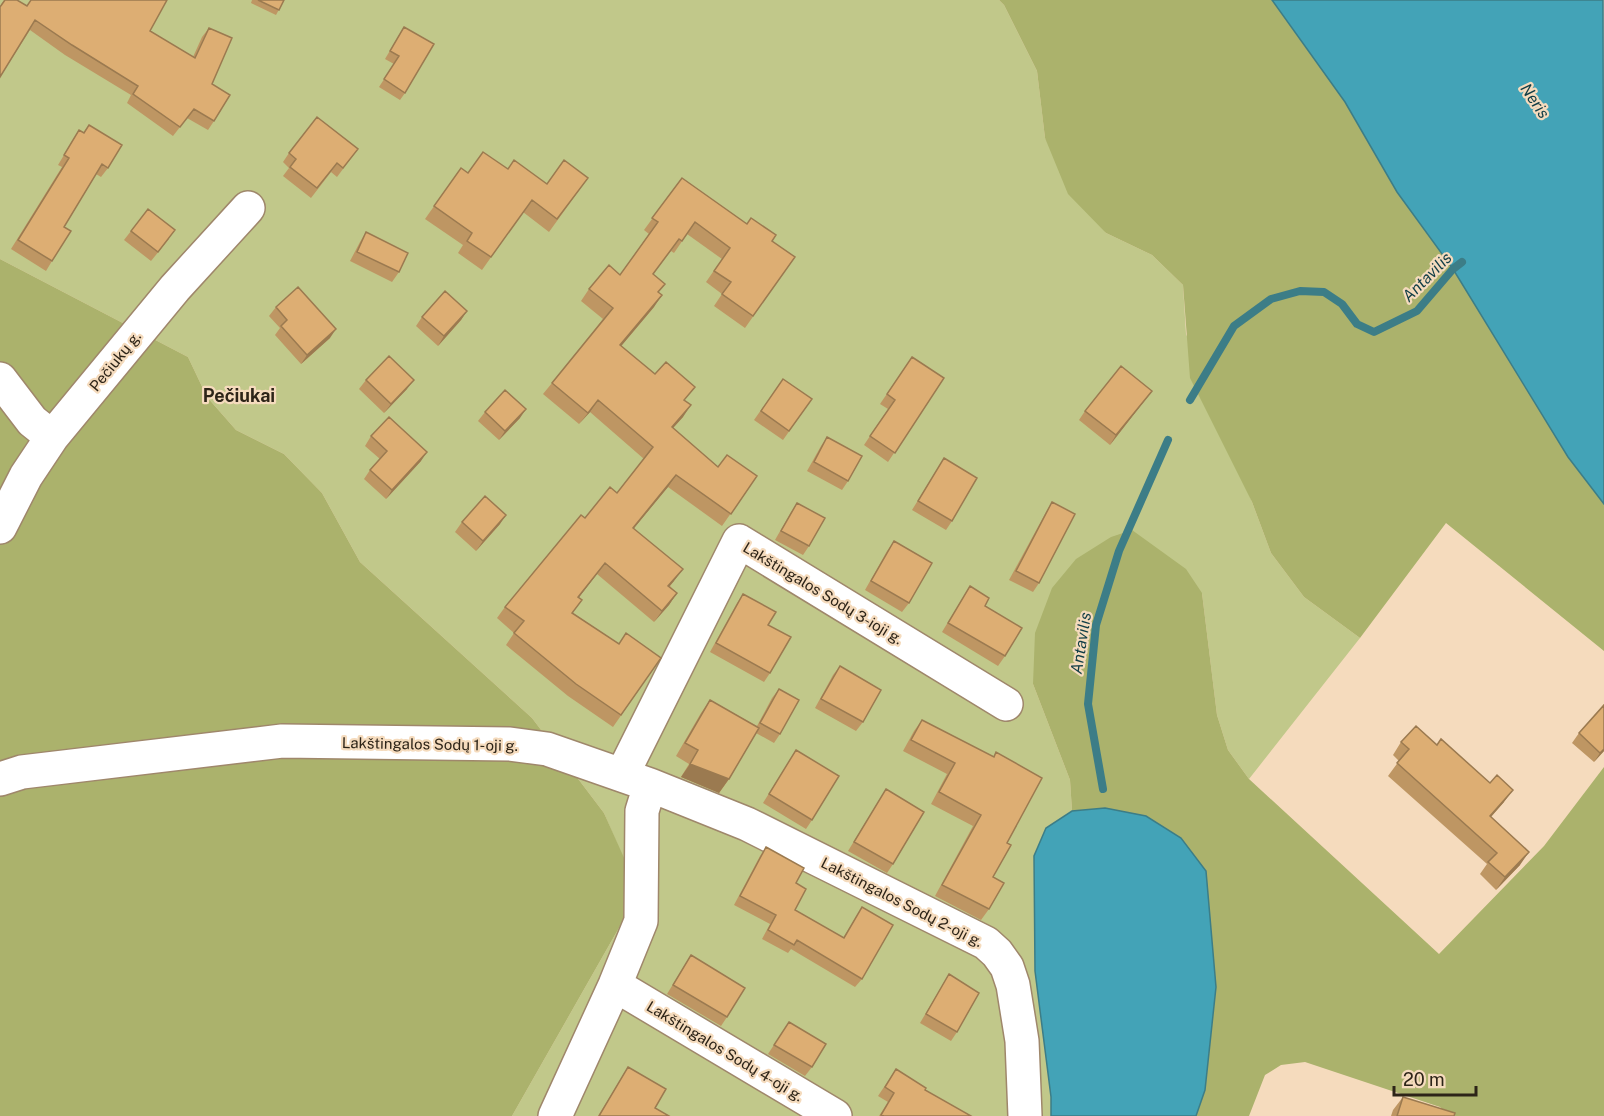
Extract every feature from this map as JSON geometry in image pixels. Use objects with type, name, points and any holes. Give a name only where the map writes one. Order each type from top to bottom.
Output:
[{"type":"street","name":"Pečiukų g.","points":[[0,527],[26,476],[52,437],[175,288],[248,207]]},
{"type":"street","points":[[0,379],[32,421],[52,437]]},
{"type":"street","name":"Lakštingalos Sodų 3-ioji g.","points":[[636,780],[739,541],[1006,704]]},
{"type":"street","name":"Lakštingalos Sodų 1-oji g.","points":[[0,779],[22,772],[282,741],[510,744],[547,749],[636,780]]},
{"type":"street","points":[[555,1116],[615,985],[641,921],[642,811],[636,780]]},
{"type":"street","name":"Lakštingalos Sodų 2-oji g.","points":[[636,780],[747,824],[987,943],[1007,967],[1013,985],[1022,1041],[1025,1116]]},
{"type":"street","name":"Lakštingalos Sodų 4-oji g.","points":[[615,985],[835,1116]]},
{"type":"green space","points":[[0,0],[999,0],[1004,5],[1037,71],[1045,138],[1106,233],[1152,255],[1183,285],[1186,334],[1271,553],[1304,597],[1360,638],[1249,779],[1228,750],[1217,715],[1202,593],[1033,684],[1070,780],[1072,811],[1046,828],[1034,856],[1035,971],[1051,1097],[1051,1116],[512,1116],[624,919],[628,869],[604,813],[532,718],[360,562],[322,493],[284,454],[236,430],[207,397],[188,357],[0,259]]},
{"type":"green space","points":[[999,0],[1272,0],[1345,102],[1397,192],[1453,269],[1568,457],[1604,504],[1604,651],[1446,523],[1360,638],[1304,597],[1271,553],[1252,502],[1190,378],[1183,285],[1152,255],[1106,233],[1068,194],[1045,138],[1037,71],[1004,5]]},
{"type":"green space","points":[[0,259],[188,357],[207,397],[236,430],[284,454],[322,493],[360,562],[532,718],[604,813],[629,869],[624,919],[512,1116],[0,1116]]},
{"type":"green space","points":[[1132,530],[1186,569],[1202,593],[1217,715],[1228,750],[1249,779],[1439,954],[1544,846],[1604,767],[1604,1116],[1449,1116],[1440,1107],[1305,1062],[1281,1065],[1265,1075],[1249,1116],[1196,1116],[1205,1090],[1216,987],[1105,808],[1072,811],[1070,780],[1033,684],[1035,633],[1052,588],[1076,559],[1111,537]]},
{"type":"water","name":"Neris","points":[[1272,0],[1603,0],[1604,504],[1568,457],[1453,269],[1397,192],[1345,102]]},
{"type":"water","points":[[1105,808],[1146,816],[1181,838],[1206,871],[1216,987],[1205,1090],[1196,1116],[1051,1116],[1051,1097],[1035,971],[1034,856],[1046,828],[1072,811]]},
{"type":"building","points":[[5,0],[17,0],[27,6],[31,0],[167,0],[150,31],[195,58],[209,28],[232,38],[212,84],[230,95],[214,121],[194,109],[180,127],[133,94],[138,86],[35,20],[0,77],[0,7]]},
{"type":"building","points":[[258,0],[284,0],[279,10]]},
{"type":"building","points":[[404,27],[434,44],[405,93],[384,79],[399,56],[390,51]]},
{"type":"building","points":[[317,117],[358,149],[343,168],[337,163],[317,188],[290,167],[296,159],[289,153]]},
{"type":"building","points":[[89,125],[122,145],[108,168],[102,164],[64,227],[71,231],[52,261],[18,240],[69,158],[64,155],[79,130],[84,133]]},
{"type":"building","points":[[483,152],[508,169],[514,160],[547,184],[564,160],[588,178],[557,219],[532,200],[491,257],[467,241],[472,233],[434,206],[461,168],[468,173]]},
{"type":"building","points":[[682,178],[747,224],[751,218],[776,235],[772,241],[795,257],[753,316],[722,294],[731,282],[714,271],[730,248],[695,222],[682,241],[679,239],[653,274],[665,284],[658,292],[662,295],[620,345],[655,374],[666,362],[695,387],[684,400],[691,405],[672,427],[718,467],[727,455],[757,476],[731,514],[676,475],[633,528],[683,569],[668,586],[677,593],[662,611],[605,563],[578,597],[582,600],[572,613],[619,644],[626,633],[661,658],[621,715],[576,684],[514,633],[524,621],[505,607],[581,515],[585,518],[610,487],[617,493],[653,447],[598,400],[588,413],[552,383],[613,308],[589,289],[609,265],[620,275],[658,222],[652,218]]},
{"type":"building","points":[[148,209],[175,230],[158,252],[131,231]]},
{"type":"building","points":[[366,232],[408,253],[399,272],[357,252]]},
{"type":"building","points":[[298,287],[336,329],[307,355],[281,326],[287,320],[276,307]]},
{"type":"building","points":[[445,291],[467,311],[444,336],[422,317]]},
{"type":"building","points":[[389,356],[414,380],[391,404],[366,380]]},
{"type":"building","points":[[912,357],[944,378],[895,453],[870,436],[895,400],[887,394]]},
{"type":"building","points":[[1121,366],[1152,391],[1116,435],[1085,411]]},
{"type":"building","points":[[783,379],[812,399],[789,431],[761,411]]},
{"type":"building","points":[[505,390],[526,409],[505,431],[485,412]]},
{"type":"building","points":[[389,417],[427,452],[392,490],[370,470],[387,451],[371,436]]},
{"type":"building","points":[[827,437],[862,456],[848,481],[814,462]]},
{"type":"building","points":[[944,458],[977,478],[952,521],[918,501]]},
{"type":"building","points":[[485,496],[506,515],[483,541],[462,522]]},
{"type":"building","points":[[1052,502],[1075,514],[1039,583],[1016,571]]},
{"type":"building","points":[[797,503],[825,518],[809,546],[781,531]]},
{"type":"building","points":[[894,541],[932,563],[909,603],[871,581]]},
{"type":"building","points":[[970,586],[989,598],[985,606],[1022,628],[1005,656],[948,623]]},
{"type":"building","points":[[743,594],[776,612],[768,625],[791,637],[770,673],[716,643]]},
{"type":"building","points":[[840,666],[881,690],[863,722],[821,699]]},
{"type":"building","points":[[779,689],[799,700],[780,734],[760,723]]},
{"type":"building","points":[[710,700],[759,728],[729,779],[690,764],[698,750],[685,743]]},
{"type":"building","points":[[1604,705],[1604,749],[1600,753],[1579,733]]},
{"type":"building","points":[[922,720],[994,757],[996,752],[1042,778],[1007,843],[1011,845],[993,877],[1004,883],[989,909],[942,885],[981,815],[939,792],[955,763],[911,740]]},
{"type":"building","points":[[1416,726],[1437,745],[1441,739],[1490,783],[1497,775],[1513,790],[1490,816],[1529,852],[1505,877],[1488,862],[1497,853],[1397,763],[1409,749],[1401,742]]},
{"type":"building","points":[[796,750],[839,776],[812,820],[769,794]]},
{"type":"building","points":[[886,789],[924,812],[893,864],[854,842]]},
{"type":"building","points":[[766,847],[804,868],[796,883],[806,889],[795,910],[844,938],[862,907],[893,925],[862,979],[797,940],[794,945],[768,930],[776,915],[740,896]]},
{"type":"building","points":[[691,955],[745,988],[727,1017],[673,985]]},
{"type":"building","points":[[949,974],[979,993],[957,1032],[926,1014]]},
{"type":"building","points":[[789,1022],[826,1044],[812,1067],[774,1045]]},
{"type":"building","points":[[628,1067],[666,1089],[655,1108],[669,1116],[599,1116]]},
{"type":"building","points":[[896,1069],[926,1088],[925,1090],[971,1116],[881,1115],[894,1093],[885,1087]]},
{"type":"building","points":[[1403,1097],[1455,1113],[1454,1116],[1397,1116]]},
{"type":"waterway","name":"Antavilis","points":[[1190,400],[1234,326],[1271,299],[1300,291],[1324,292],[1342,304],[1357,324],[1374,332],[1417,311],[1453,269],[1462,262]]},
{"type":"waterway","name":"Antavilis","points":[[1103,789],[1088,704],[1096,625],[1119,551],[1168,440]]},
{"type":"district","name":"Pečiukai","points":[[239,395]]}]
